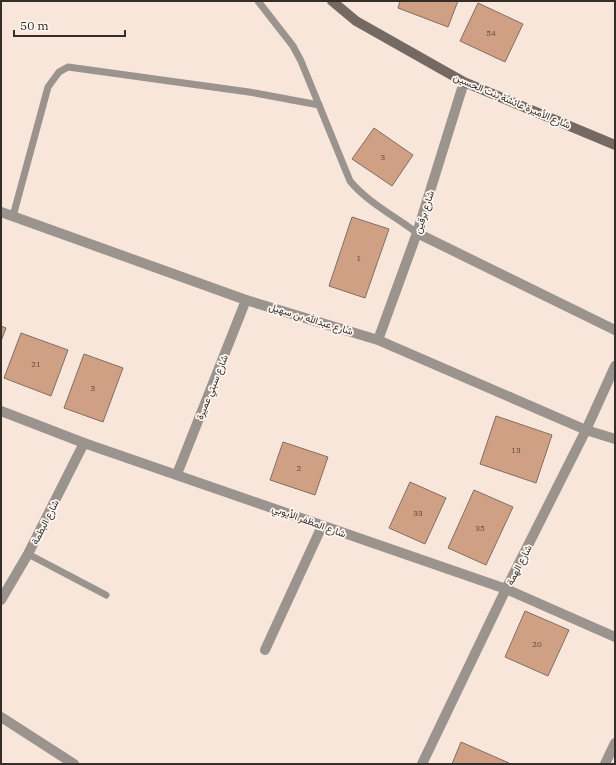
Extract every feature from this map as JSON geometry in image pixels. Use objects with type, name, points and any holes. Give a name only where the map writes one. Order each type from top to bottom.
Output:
[{"type":"street","name":"شارع الأميرة عائشة بنت الحسين","points":[[332,1],[356,21],[464,82],[615,145]]},
{"type":"street","name":"شارع برقين","points":[[378,340],[417,233],[464,82]]},
{"type":"street","name":"شارع عبدالله بن سهيل","points":[[1,212],[246,300],[378,340],[586,430],[615,439]]},
{"type":"street","points":[[417,233],[615,330]]},
{"type":"street","name":"شارع سبتي عميرة","points":[[177,474],[246,300]]},
{"type":"street","name":"شارع الهمة","points":[[422,764],[506,589],[586,430],[615,366]]},
{"type":"street","name":"شارع المظفر الأيوبي","points":[[1,411],[322,526],[506,589],[615,637]]},
{"type":"street","name":"شارع البطمة","points":[[1,600],[28,554],[84,442]]},
{"type":"street","points":[[265,650],[322,526]]},
{"type":"street","points":[[1,717],[74,764]]},
{"type":"street","points":[[605,764],[615,743]]},
{"type":"lane","points":[[258,1],[293,46],[308,75],[350,181],[356,189],[367,198],[417,233]]},
{"type":"lane","points":[[13,216],[48,87],[56,75],[68,67],[249,92],[319,105]]},
{"type":"lane","points":[[28,554],[106,595]]},
{"type":"building","points":[[400,1],[458,1],[448,27],[398,8]]},
{"type":"building","points":[[478,3],[523,24],[505,62],[460,41]]},
{"type":"building","points":[[374,128],[413,155],[392,186],[352,159]]},
{"type":"building","points":[[352,217],[389,229],[365,298],[329,286]]},
{"type":"building","points":[[1,326],[6,328],[1,341]]},
{"type":"building","points":[[21,333],[68,350],[51,396],[4,378]]},
{"type":"building","points":[[84,354],[123,368],[103,422],[64,408]]},
{"type":"building","points":[[496,416],[552,435],[536,483],[480,464]]},
{"type":"building","points":[[283,442],[328,457],[315,495],[270,480]]},
{"type":"building","points":[[410,482],[446,498],[425,544],[389,528]]},
{"type":"building","points":[[474,490],[513,507],[486,565],[448,548]]},
{"type":"building","points":[[525,611],[569,630],[548,676],[505,657]]},
{"type":"building","points":[[461,742],[509,763],[509,764],[452,764]]}]
